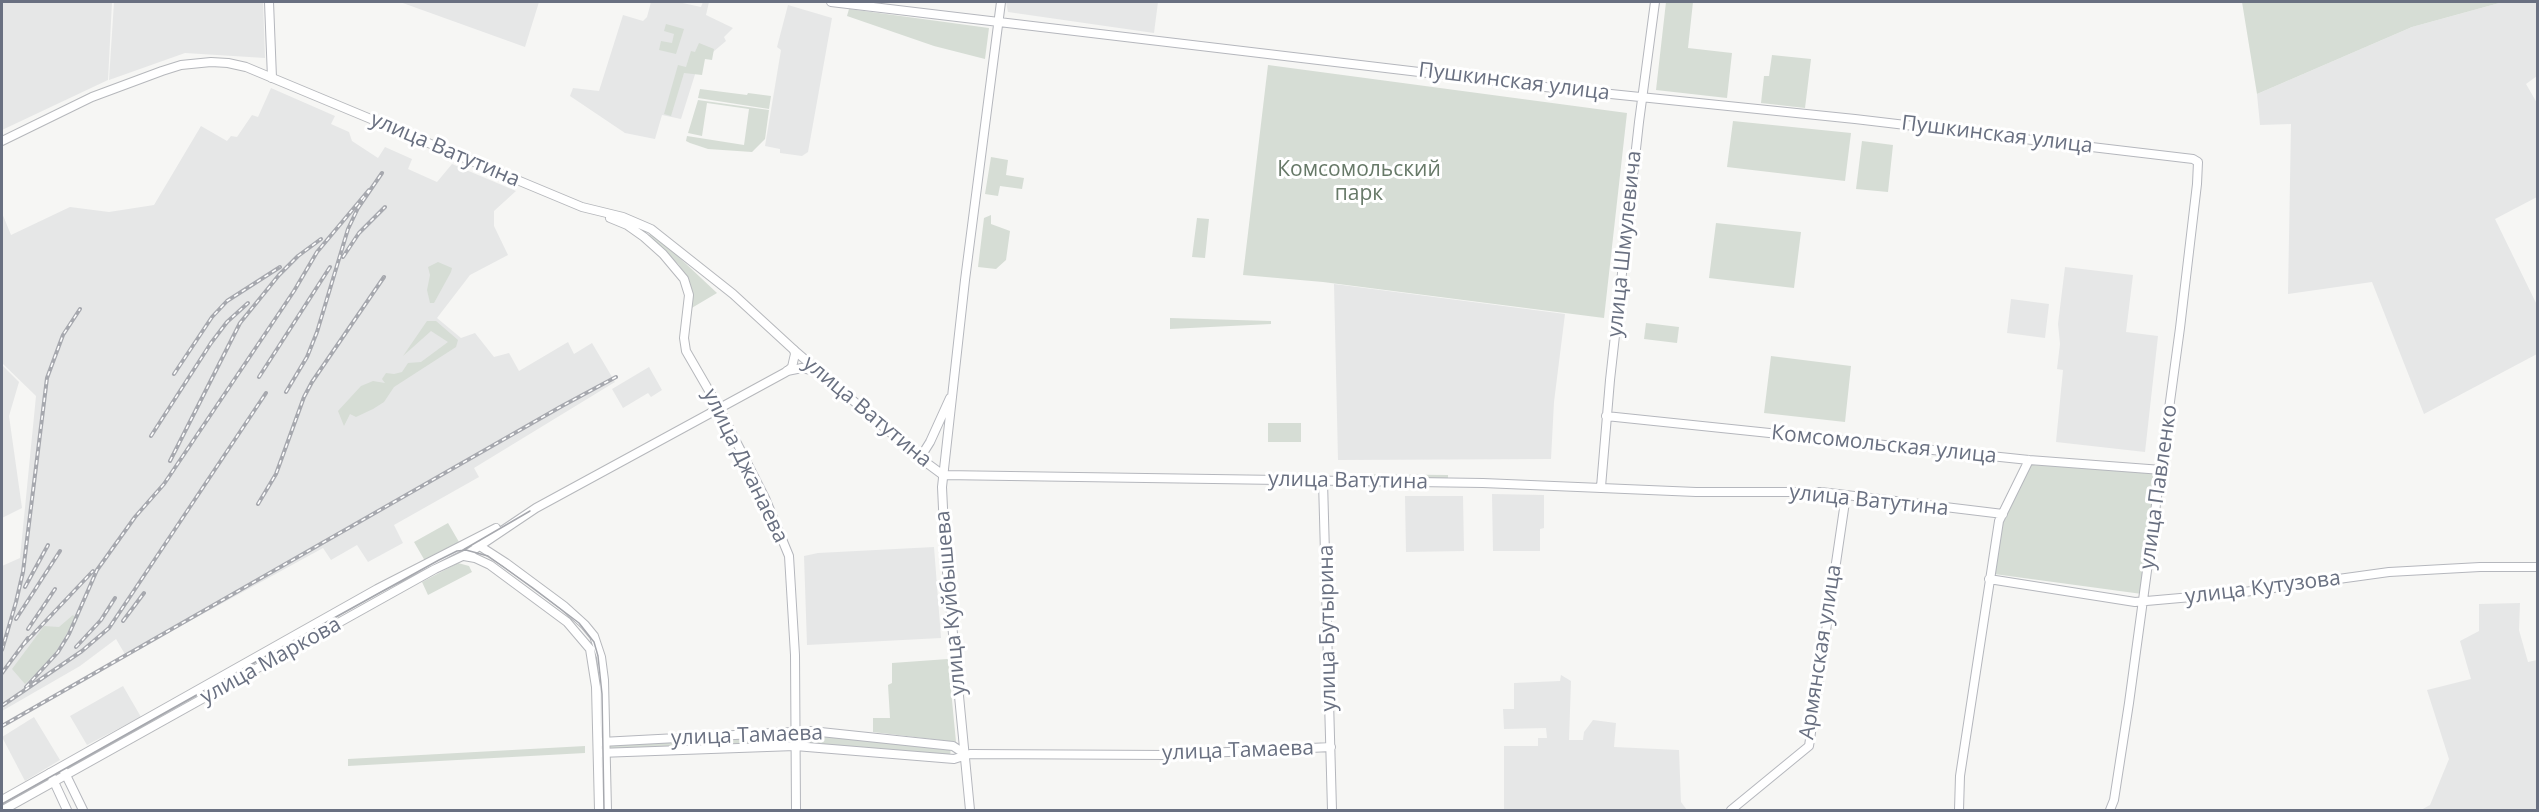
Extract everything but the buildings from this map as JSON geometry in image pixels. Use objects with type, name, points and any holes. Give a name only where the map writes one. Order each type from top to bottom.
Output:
[{"type":"main road","points":[[269,2],[272,78]]},
{"type":"main road","name":"Пушкинская улица","points":[[831,2],[1643,97],[2150,153],[2193,159],[2198,162]]},
{"type":"main road","name":"улица Куйбышева","points":[[970,810],[945,551],[943,475],[1001,2]]},
{"type":"main road","name":"улица Шмулевича","points":[[1601,487],[1606,416],[1655,2]]},
{"type":"main road","name":"улица Ватутина","points":[[2,141],[92,97],[181,65],[228,63],[272,78],[593,211],[623,217],[651,229],[733,294],[818,371],[943,475],[1601,487],[1695,492],[1821,492],[2003,514]]},
{"type":"main road","name":"улица Павленко","points":[[2110,810],[2162,470],[2191,238],[2198,162]]},
{"type":"main road","name":"улица Джанаева","points":[[593,211],[627,225],[644,237],[663,254],[684,279],[688,288],[684,338],[686,351],[719,408],[783,538],[790,565],[796,731],[796,810]]},
{"type":"main road","points":[[644,237],[645,231],[651,229]]},
{"type":"main road","points":[[786,372],[792,367],[794,350]]},
{"type":"main road","name":"улица Маркова","points":[[64,770],[291,651],[435,569],[464,556],[536,508],[786,372],[802,368],[818,371]]},
{"type":"main road","name":"улица Куйбышева","points":[[920,458],[952,395]]},
{"type":"main road","name":"Комсомольская улица","points":[[1606,416],[2029,460],[2162,470]]},
{"type":"main road","points":[[1959,810],[1960,777],[1996,538],[2003,514],[2029,460]]},
{"type":"main road","name":"улица Бутырина","points":[[1323,481],[1332,810]]},
{"type":"main road","name":"Армянская улица","points":[[1731,810],[1809,746],[1846,495]]},
{"type":"main road","name":"улица Маркова","points":[[3,810],[52,777],[369,594],[536,508]]},
{"type":"main road","points":[[1986,513],[1994,521],[1996,538]]},
{"type":"main road","points":[[494,555],[490,541],[495,534]]},
{"type":"main road","points":[[469,542],[480,545],[577,617],[594,636],[601,657],[604,680],[601,742]]},
{"type":"main road","points":[[464,556],[482,560],[497,570],[567,622],[590,649],[594,669],[607,810]]},
{"type":"main road","name":"улица Кутузова","points":[[1989,579],[2143,601],[2237,593],[2389,572],[2481,567],[2538,567]]},
{"type":"main road","name":"улица Тамаева","points":[[601,742],[811,731],[954,746],[964,754]]},
{"type":"main road","name":"улица Тамаева","points":[[602,753],[795,746],[954,759],[964,754],[1158,755],[1331,747]]},
{"type":"main road","points":[[599,810],[602,753]]},
{"type":"main road","points":[[64,770],[83,810]]},
{"type":"main road","points":[[52,777],[67,810]]},
{"type":"main road","name":"улица Маркова","points":[[2,800],[52,777]]},
{"type":"shaded area","points":[[2,2],[112,2],[108,80],[2,130]]},
{"type":"shaded area","points":[[114,2],[263,2],[265,58],[185,53],[109,80]]},
{"type":"shaded area","points":[[400,2],[539,2],[525,47]]},
{"type":"shaded area","points":[[651,2],[678,2],[701,7],[703,2],[709,2],[706,15],[733,28],[724,37],[726,41],[713,52],[703,49],[681,119],[662,115],[655,139],[625,133],[570,96],[573,88],[599,91],[623,15],[643,21],[647,17]]},
{"type":"shaded area","points":[[1006,2],[1158,2],[1154,33],[1008,12]]},
{"type":"shaded area","points":[[2503,2],[2537,2],[2537,76],[2526,84],[2537,103],[2537,197],[2495,219],[2537,305],[2537,354],[2424,414],[2372,282],[2288,294],[2291,124],[2260,125],[2257,94],[2412,27]]},
{"type":"shaded area","points":[[788,5],[832,18],[808,152],[802,156],[780,153],[780,149],[765,146],[781,50],[777,47]]},
{"type":"shaded area","points":[[271,88],[335,116],[331,124],[349,132],[352,141],[378,158],[385,147],[412,159],[408,169],[437,182],[452,164],[516,191],[494,211],[494,226],[508,255],[470,275],[437,318],[461,338],[475,333],[494,357],[509,353],[519,371],[568,342],[574,354],[592,343],[615,382],[474,468],[479,477],[394,525],[403,543],[368,562],[357,545],[331,560],[323,548],[126,656],[116,639],[80,666],[2,711],[2,566],[20,558],[36,396],[2,363],[2,213],[11,235],[70,207],[109,212],[154,205],[201,126],[227,141],[231,136],[237,137],[252,115],[258,117]]},
{"type":"shaded area","points":[[2065,267],[2133,275],[2126,332],[2158,336],[2145,452],[2056,442],[2063,370],[2057,369],[2060,344],[2058,324]]},
{"type":"shaded area","points":[[1334,284],[1565,314],[1554,402],[1551,459],[1338,460]]},
{"type":"shaded area","points":[[2011,299],[2049,304],[2045,338],[2007,333]]},
{"type":"shaded area","points":[[2,365],[19,382],[9,416],[22,508],[2,518]]},
{"type":"shaded area","points":[[649,367],[662,390],[651,397],[648,393],[623,408],[612,389]]},
{"type":"shaded area","points":[[1492,494],[1544,495],[1544,528],[1540,529],[1540,551],[1493,551]]},
{"type":"shaded area","points":[[1405,496],[1463,496],[1464,551],[1406,552]]},
{"type":"shaded area","points":[[934,547],[941,638],[807,645],[804,556],[818,553]]},
{"type":"shaded area","points":[[2520,603],[2519,630],[2528,662],[2537,660],[2537,810],[2421,810],[2430,805],[2449,759],[2427,690],[2471,679],[2460,641],[2479,631],[2479,604]]},
{"type":"shaded area","points":[[1561,675],[1571,681],[1569,740],[1583,740],[1584,732],[1593,720],[1616,723],[1614,747],[1679,750],[1681,802],[1687,810],[1504,810],[1504,746],[1538,746],[1538,738],[1547,738],[1546,728],[1504,729],[1503,709],[1514,709],[1514,683],[1560,681]]},
{"type":"shaded area","points":[[123,686],[141,717],[87,745],[70,716]]},
{"type":"shaded area","points":[[34,717],[60,760],[25,781],[2,737]]},
{"type":"green space","points":[[1666,2],[1693,2],[1688,48],[1732,53],[1727,98],[1656,90]]},
{"type":"green space","points":[[2242,2],[2503,2],[2412,27],[2257,94]]},
{"type":"green space","points":[[849,9],[989,28],[985,59],[934,46],[847,16]]},
{"type":"green space","points":[[666,24],[684,29],[676,54],[659,50],[661,41],[672,43],[674,34],[664,31]]},
{"type":"green space","points":[[699,43],[714,49],[712,60],[705,59],[702,75],[684,73],[671,116],[664,114],[678,65],[686,67],[691,51],[695,52]]},
{"type":"green space","points":[[1772,55],[1811,59],[1805,108],[1761,103],[1764,76],[1769,76]]},
{"type":"green space","name":"Комсомольский парк","points":[[1268,65],[1627,113],[1604,318],[1323,282],[1243,275]]},
{"type":"green space","points":[[700,89],[771,96],[769,109],[698,98]]},
{"type":"green space","points":[[698,100],[769,110],[765,139],[752,152],[708,149],[686,141],[687,136],[744,145],[749,109],[707,103],[702,136],[688,133]]},
{"type":"green space","points":[[1733,121],[1851,133],[1845,181],[1727,167]]},
{"type":"green space","points":[[1862,141],[1893,145],[1888,192],[1856,189]]},
{"type":"green space","points":[[991,157],[1008,160],[1006,175],[1024,178],[1022,189],[1000,186],[998,196],[985,194]]},
{"type":"green space","points":[[991,215],[991,224],[1010,231],[1006,260],[996,269],[978,267],[984,218]]},
{"type":"green space","points":[[1197,218],[1209,219],[1205,258],[1192,257]]},
{"type":"green space","points":[[1716,223],[1801,232],[1794,288],[1709,278]]},
{"type":"green space","points":[[650,234],[666,245],[717,293],[690,309],[687,279],[679,265],[649,236]]},
{"type":"green space","points":[[438,262],[452,268],[434,303],[430,303],[427,290],[430,275],[428,267]]},
{"type":"green space","points":[[1170,318],[1271,321],[1271,324],[1170,329]]},
{"type":"green space","points":[[427,321],[436,321],[458,340],[456,347],[394,387],[384,402],[373,409],[356,417],[350,414],[344,426],[338,411],[361,386],[373,381],[385,383],[382,379],[386,373],[402,372],[408,363],[421,362],[448,342],[431,331],[403,356]]},
{"type":"green space","points":[[1646,323],[1679,327],[1677,343],[1644,339]]},
{"type":"green space","points":[[1771,356],[1851,366],[1845,422],[1764,413]]},
{"type":"green space","points":[[1268,423],[1301,423],[1301,442],[1268,442]]},
{"type":"green space","points":[[2032,462],[2158,474],[2142,594],[1994,574],[2001,525]]},
{"type":"green space","points":[[1340,474],[1448,475],[1448,479],[1339,478]]},
{"type":"green space","points":[[448,523],[459,542],[425,561],[414,542]]},
{"type":"green space","points":[[458,563],[469,566],[472,572],[428,595],[422,582]]},
{"type":"green space","points":[[73,615],[76,618],[57,650],[25,684],[12,669],[44,626],[59,627]]},
{"type":"green space","points":[[948,659],[956,742],[873,732],[873,718],[890,718],[888,685],[892,683],[892,663]]},
{"type":"green space","points":[[787,735],[788,742],[611,751],[610,744]]},
{"type":"green space","points":[[808,735],[951,747],[950,757],[808,744]]},
{"type":"green space","points":[[585,746],[585,753],[348,766],[348,759]]},
{"type":"tram line","points":[[463,550],[530,511]]},
{"type":"tram line","points":[[2,804],[439,560],[457,551],[466,550],[488,556],[533,588],[579,623],[594,642],[598,656],[602,694],[604,810]]},
{"type":"railway","points":[[286,392],[307,357],[317,332],[348,229],[358,208],[382,173]]},
{"type":"railway","points":[[26,687],[58,652],[69,634],[97,570],[135,517],[164,484],[294,291],[317,252],[369,190]]},
{"type":"railway","points":[[343,257],[359,233],[385,207]]},
{"type":"railway","points":[[170,461],[240,323],[279,275],[298,256],[321,239]]},
{"type":"railway","points":[[174,374],[212,317],[227,301],[280,267]]},
{"type":"railway","points":[[259,377],[330,267]]},
{"type":"railway","points":[[258,504],[276,474],[304,397],[312,382],[384,277]]},
{"type":"railway","points":[[151,436],[211,343],[227,322],[248,303]]},
{"type":"railway","points":[[2,650],[23,572],[47,378],[63,335],[80,309]]},
{"type":"railway","points":[[2,726],[616,377]]},
{"type":"railway","points":[[3,705],[82,651],[109,628],[266,393]]},
{"type":"railway","points":[[25,587],[48,545]]},
{"type":"railway","points":[[16,619],[60,551]]},
{"type":"railway","points":[[23,645],[93,571]]},
{"type":"railway","points":[[28,629],[55,589]]},
{"type":"railway","points":[[123,621],[144,593]]},
{"type":"railway","points":[[76,647],[101,620],[115,598]]},
{"type":"railway","points":[[2,673],[28,638]]}]
